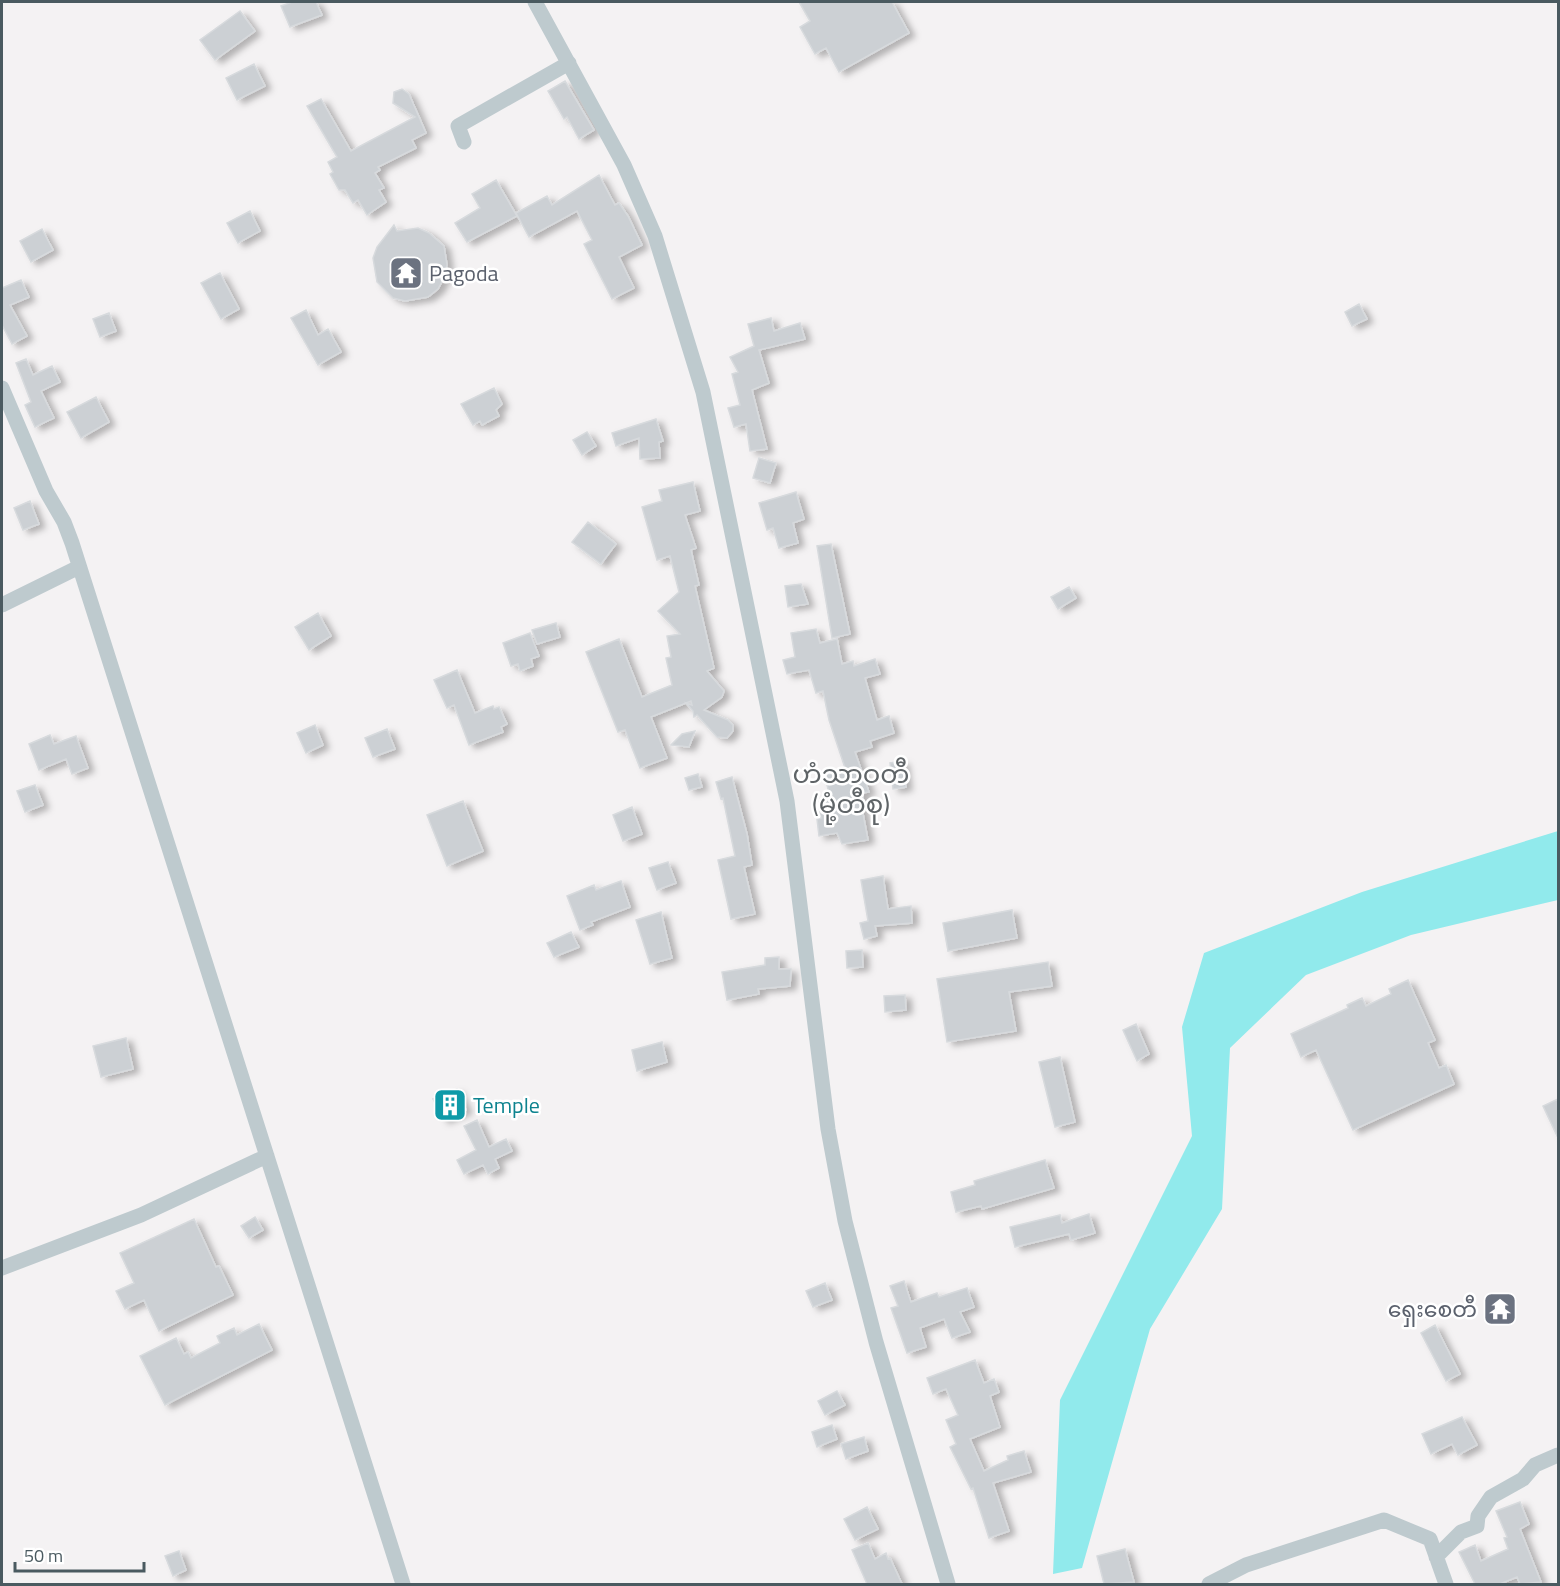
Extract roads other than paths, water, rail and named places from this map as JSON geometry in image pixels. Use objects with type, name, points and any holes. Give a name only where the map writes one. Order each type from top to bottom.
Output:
[{"type":"street","points":[[535,2],[624,165],[655,236],[703,392],[787,801],[828,1129],[845,1221],[876,1342],[948,1584]]},
{"type":"street","points":[[464,142],[458,126],[569,63]]},
{"type":"street","points":[[2,388],[46,491],[64,522],[402,1584]]},
{"type":"street","points":[[2,605],[79,567]]},
{"type":"street","points":[[2,1268],[141,1215],[267,1156]]},
{"type":"street","points":[[1436,1557],[1461,1532],[1477,1526],[1478,1516],[1491,1497],[1522,1479],[1535,1465],[1558,1455]]},
{"type":"street","points":[[1209,1584],[1246,1564],[1384,1520],[1430,1539],[1446,1584]]},
{"type":"water","points":[[1558,831],[1558,900],[1411,935],[1306,975],[1230,1048],[1222,1209],[1150,1329],[1082,1568],[1053,1574],[1060,1400],[1192,1136],[1182,1027],[1204,953],[1362,892]]},
{"type":"place","name":"Pagoda","points":[[406,273]]},
{"type":"place","name":"Temple","points":[[450,1105]]},
{"type":"place","name":"ရှေးစေတီ","points":[[1500,1309]]},
{"type":"district","name":"ဟံသာဝတီ (မုံ့တီစု)","points":[[851,788]]}]
